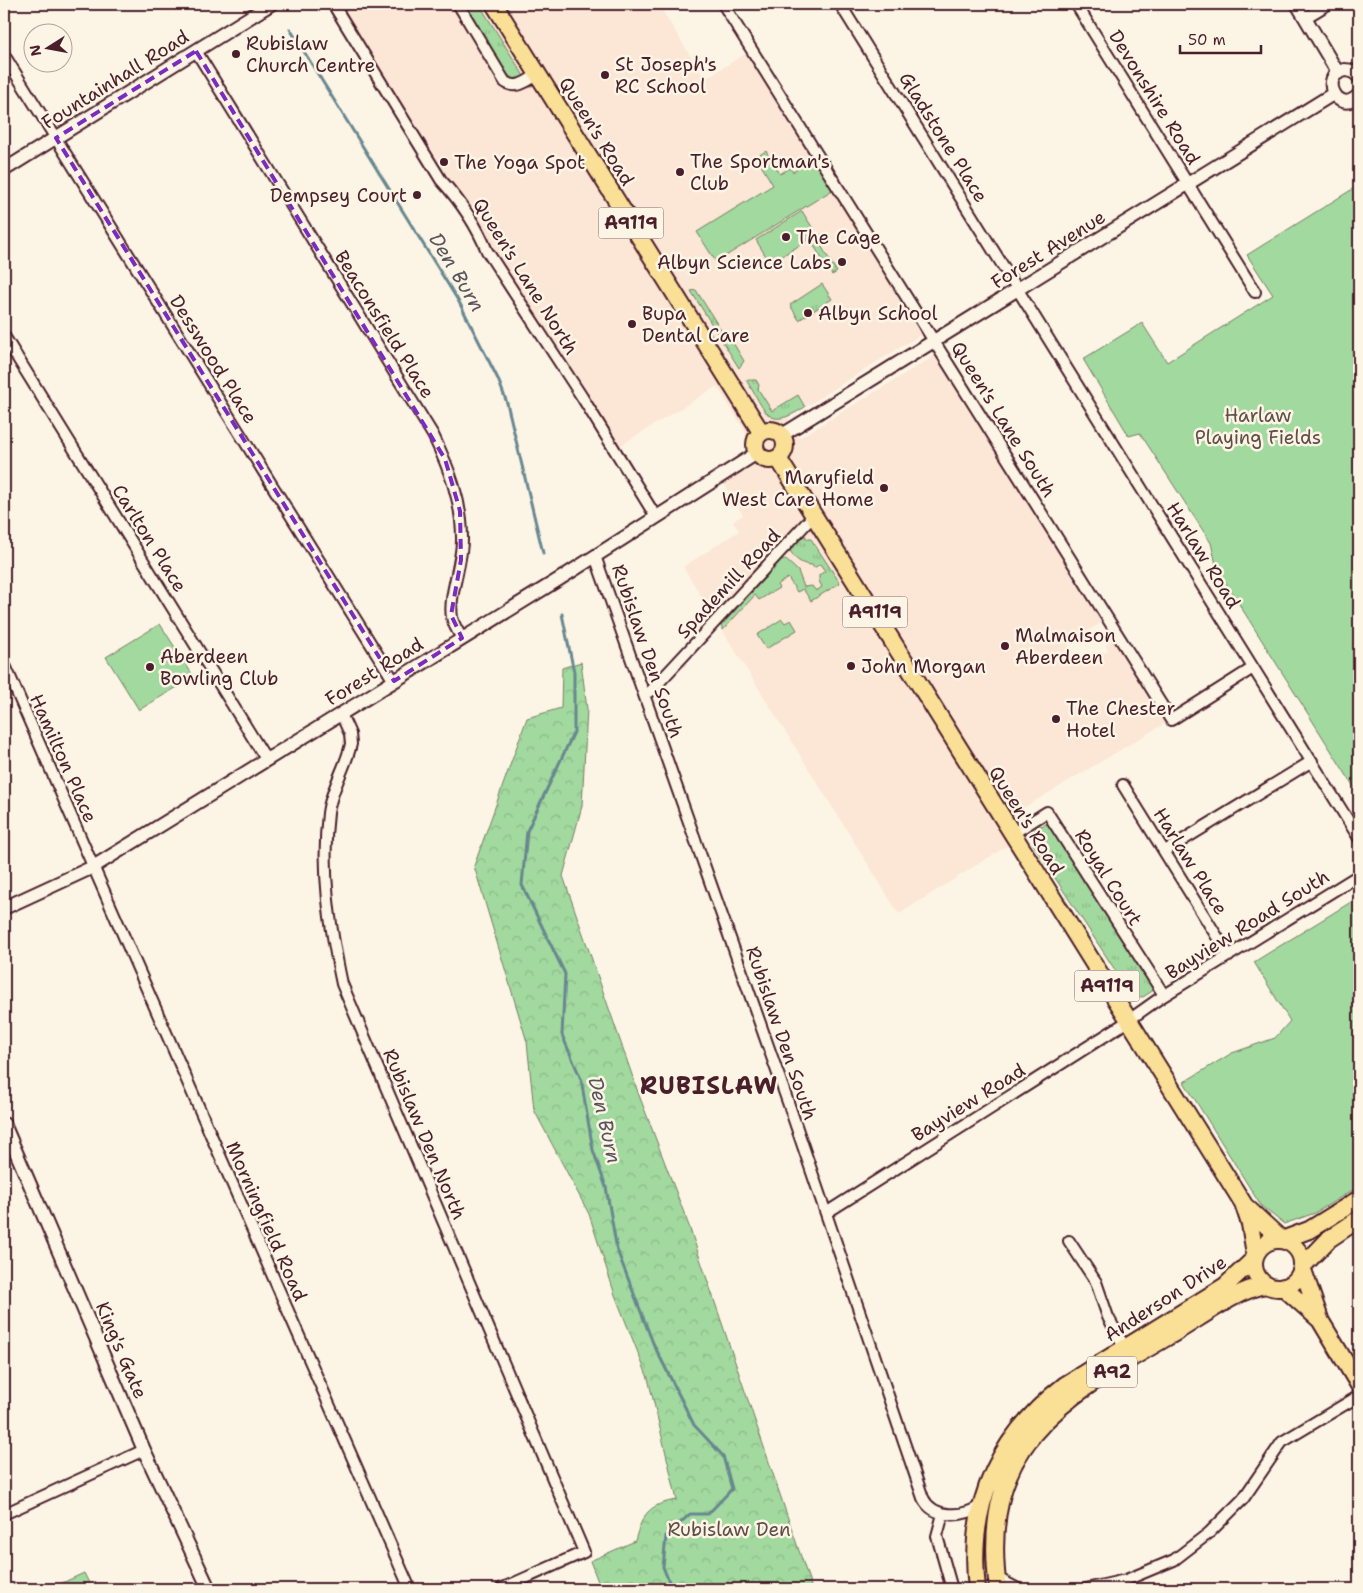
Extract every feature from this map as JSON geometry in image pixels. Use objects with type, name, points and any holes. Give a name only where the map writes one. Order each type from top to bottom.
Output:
[{"type":"main road","name":"Queen's Road","points":[[494,4],[761,432]]},
{"type":"main road","points":[[774,430],[782,435],[785,447],[778,458],[766,460],[757,453],[754,443],[761,432],[774,430]]},
{"type":"main road","name":"Queen's Road","points":[[778,458],[1243,1204],[1282,1240]]},
{"type":"main road","name":"A92","points":[[1255,1257],[1264,1244],[1282,1240],[1309,1230],[1359,1199]]},
{"type":"main road","name":"Queen's Road","points":[[1243,1204],[1255,1257]]},
{"type":"main road","points":[[1320,1320],[1283,1287],[1296,1280],[1302,1267],[1329,1239],[1359,1219]]},
{"type":"main road","points":[[1282,1240],[1289,1242],[1299,1252],[1302,1267],[1320,1320],[1359,1385]]},
{"type":"main road","points":[[1255,1257],[1256,1274],[1267,1285]]},
{"type":"main road","name":"Anderson Drive","points":[[977,1589],[975,1542],[981,1505],[991,1474],[1001,1455],[1032,1413],[1065,1385],[1225,1286],[1255,1257]]},
{"type":"main road","name":"A92","points":[[1267,1285],[1283,1287]]},
{"type":"main road","name":"Anderson Drive","points":[[997,1584],[996,1529],[1000,1496],[1004,1481],[1015,1459],[1034,1431],[1072,1397],[1161,1340],[1250,1289],[1267,1285]]},
{"type":"street","name":"Fountainhall Road","points":[[4,170],[271,4]]},
{"type":"street","name":"Queen's Lane North","points":[[333,4],[441,180],[454,194],[482,239],[487,251],[656,517]]},
{"type":"street","points":[[458,4],[506,82],[510,85],[519,86],[538,74]]},
{"type":"street","name":"Queen's Lane South","points":[[723,4],[1171,720],[1253,668]]},
{"type":"street","name":"Gladstone Place","points":[[840,4],[1019,289]]},
{"type":"street","name":"Devonshire Road","points":[[1076,4],[1255,292]]},
{"type":"street","points":[[1296,4],[1338,73]]},
{"type":"street","points":[[1305,18],[1328,4]]},
{"type":"street","name":"Beaconsfield Place","points":[[196,51],[433,435],[445,459],[460,510],[463,539],[451,615],[462,638]]},
{"type":"street","name":"Desswood Place","points":[[4,55],[394,682]]},
{"type":"street","points":[[1358,100],[1340,100],[1333,94],[1332,80],[1338,73],[1347,70],[1359,77]]},
{"type":"street","name":"Forest Avenue","points":[[782,435],[936,342],[1333,94]]},
{"type":"street","name":"Harlaw Road","points":[[1019,289],[1359,838]]},
{"type":"street","name":"Carlton Place","points":[[4,336],[266,759]]},
{"type":"street","name":"Forest Road","points":[[4,908],[92,867],[394,682],[757,453]]},
{"type":"street","name":"Spademill Road","points":[[644,694],[651,691],[664,678],[814,515]]},
{"type":"street","name":"Rubislaw Den South","points":[[596,556],[826,1213],[923,1498],[930,1509],[943,1514]]},
{"type":"street","name":"Hamilton Place","points":[[4,664],[92,867]]},
{"type":"street","name":"Rubislaw Den North","points":[[341,714],[350,734],[351,744],[328,811],[325,878],[331,934],[342,984],[584,1552],[501,1589]]},
{"type":"street","points":[[1165,851],[1312,761]]},
{"type":"street","name":"Harlaw Place","points":[[1123,785],[1229,956]]},
{"type":"street","name":"Royal Court","points":[[1012,834],[1047,812],[1164,995]]},
{"type":"street","name":"Morningfield Road","points":[[92,867],[410,1589]]},
{"type":"street","name":"Bayview Road South","points":[[1128,1020],[1164,995],[1359,876]]},
{"type":"street","name":"Bayview Road","points":[[826,1213],[1128,1020]]},
{"type":"street","name":"King's Gate","points":[[4,1124],[144,1450],[209,1589]]},
{"type":"street","points":[[1069,1241],[1096,1282],[1108,1317],[1125,1348]]},
{"type":"street","points":[[1086,1589],[1126,1580],[1174,1560],[1210,1533],[1242,1499],[1282,1442],[1359,1396]]},
{"type":"street","points":[[4,1514],[144,1450]]},
{"type":"street","points":[[952,1589],[937,1536],[943,1514],[973,1511],[981,1505]]},
{"type":"street","points":[[997,1584],[1018,1589]]},
{"type":"highlighted area","points":[[196,51],[445,459],[460,511],[461,560],[451,615],[462,638],[394,681],[56,138]]},
{"type":"shaded area","points":[[339,4],[658,4],[705,79],[748,52],[923,333],[788,418],[799,438],[936,355],[1104,621],[1068,643],[1078,661],[1094,651],[1098,657],[1108,651],[1106,645],[1115,639],[1167,722],[1015,813],[1027,833],[899,914],[683,567],[739,531],[733,521],[743,515],[720,477],[749,458],[745,431],[717,386],[618,447],[456,190],[444,177]]},
{"type":"green space","points":[[464,4],[479,4],[524,76],[514,79],[508,75]]},
{"type":"green space","points":[[766,151],[780,174],[790,168],[793,172],[814,158],[834,189],[716,262],[697,232],[773,185],[756,157]]},
{"type":"green space","name":"Harlaw Playing Fields","points":[[1359,185],[1359,795],[1217,569],[1211,543],[1140,433],[1129,436],[1083,359],[1142,323],[1167,362],[1273,295],[1247,255]]},
{"type":"green space","name":"The Cage","points":[[802,211],[817,235],[770,263],[756,240]]},
{"type":"green space","points":[[822,234],[825,240],[820,244],[837,272],[832,275],[811,241]]},
{"type":"green space","points":[[822,284],[832,299],[799,320],[790,305]]},
{"type":"green space","points":[[696,290],[724,335],[729,336],[744,361],[739,368],[691,291]]},
{"type":"green space","points":[[746,380],[756,380],[759,385],[758,389],[772,411],[798,395],[805,407],[782,418],[775,418],[764,409]]},
{"type":"green space","points":[[803,536],[806,536],[806,539],[811,539],[840,583],[811,601],[803,589],[797,592],[788,578],[777,585],[779,588],[759,600],[755,595],[723,630],[721,626],[781,560],[785,559],[798,571],[804,587],[812,586],[816,591],[822,587],[819,575],[825,571],[820,564],[814,568],[812,565],[802,563],[796,559],[790,550]]},
{"type":"green space","points":[[782,619],[785,623],[791,620],[797,630],[766,649],[757,635]]},
{"type":"green space","name":"Aberdeen Bowling Club","points":[[160,624],[194,677],[139,710],[106,657]]},
{"type":"green space","name":"Rubislaw Den","points":[[581,662],[587,709],[582,806],[563,876],[639,1095],[689,1226],[812,1589],[601,1589],[590,1561],[635,1541],[644,1517],[648,1512],[660,1504],[677,1500],[648,1378],[615,1295],[589,1214],[534,1110],[527,1042],[474,866],[527,718],[561,708],[562,668]]},
{"type":"green space","points":[[1047,824],[1052,826],[1154,990],[1143,997],[1132,996],[1033,844],[1033,831],[1037,827]]},
{"type":"green space","points":[[1359,897],[1359,1186],[1315,1213],[1284,1224],[1261,1206],[1184,1082],[1232,1053],[1275,1038],[1290,1021],[1254,962]]},
{"type":"green space","points":[[84,1573],[92,1589],[49,1589]]},
{"type":"waterway","name":"Den Burn","points":[[290,29],[459,302],[498,379],[507,403],[543,553]]},
{"type":"waterway","name":"Den Burn","points":[[562,614],[574,672],[574,732],[527,831],[522,885],[565,974],[562,1035],[581,1079],[593,1150],[606,1187],[617,1250],[653,1343],[694,1425],[723,1456],[732,1489],[708,1514],[690,1514],[666,1536],[663,1567],[672,1589]]},
{"type":"place","name":"Rubislaw Church Centre","points":[[236,54]]},
{"type":"place","name":"St Joseph's RC School","points":[[605,75]]},
{"type":"place","name":"The Yoga Spot","points":[[444,162]]},
{"type":"place","name":"The Sportman's Club","points":[[680,172]]},
{"type":"place","name":"Dempsey Court","points":[[417,195]]},
{"type":"place","name":"The Cage","points":[[786,237]]},
{"type":"place","name":"Albyn Science Labs","points":[[842,262]]},
{"type":"place","name":"Albyn School","points":[[808,313]]},
{"type":"place","name":"Bupa Dental Care","points":[[632,324]]},
{"type":"place","name":"Maryfield West Care Home","points":[[884,488]]},
{"type":"place","name":"Malmaison Aberdeen","points":[[1005,646]]},
{"type":"place","name":"John Morgan","points":[[851,666]]},
{"type":"place","name":"Aberdeen Bowling Club","points":[[150,667]]},
{"type":"place","name":"The Chester Hotel","points":[[1056,719]]},
{"type":"district","name":"RUBISLAW","points":[[709,1086]]}]
